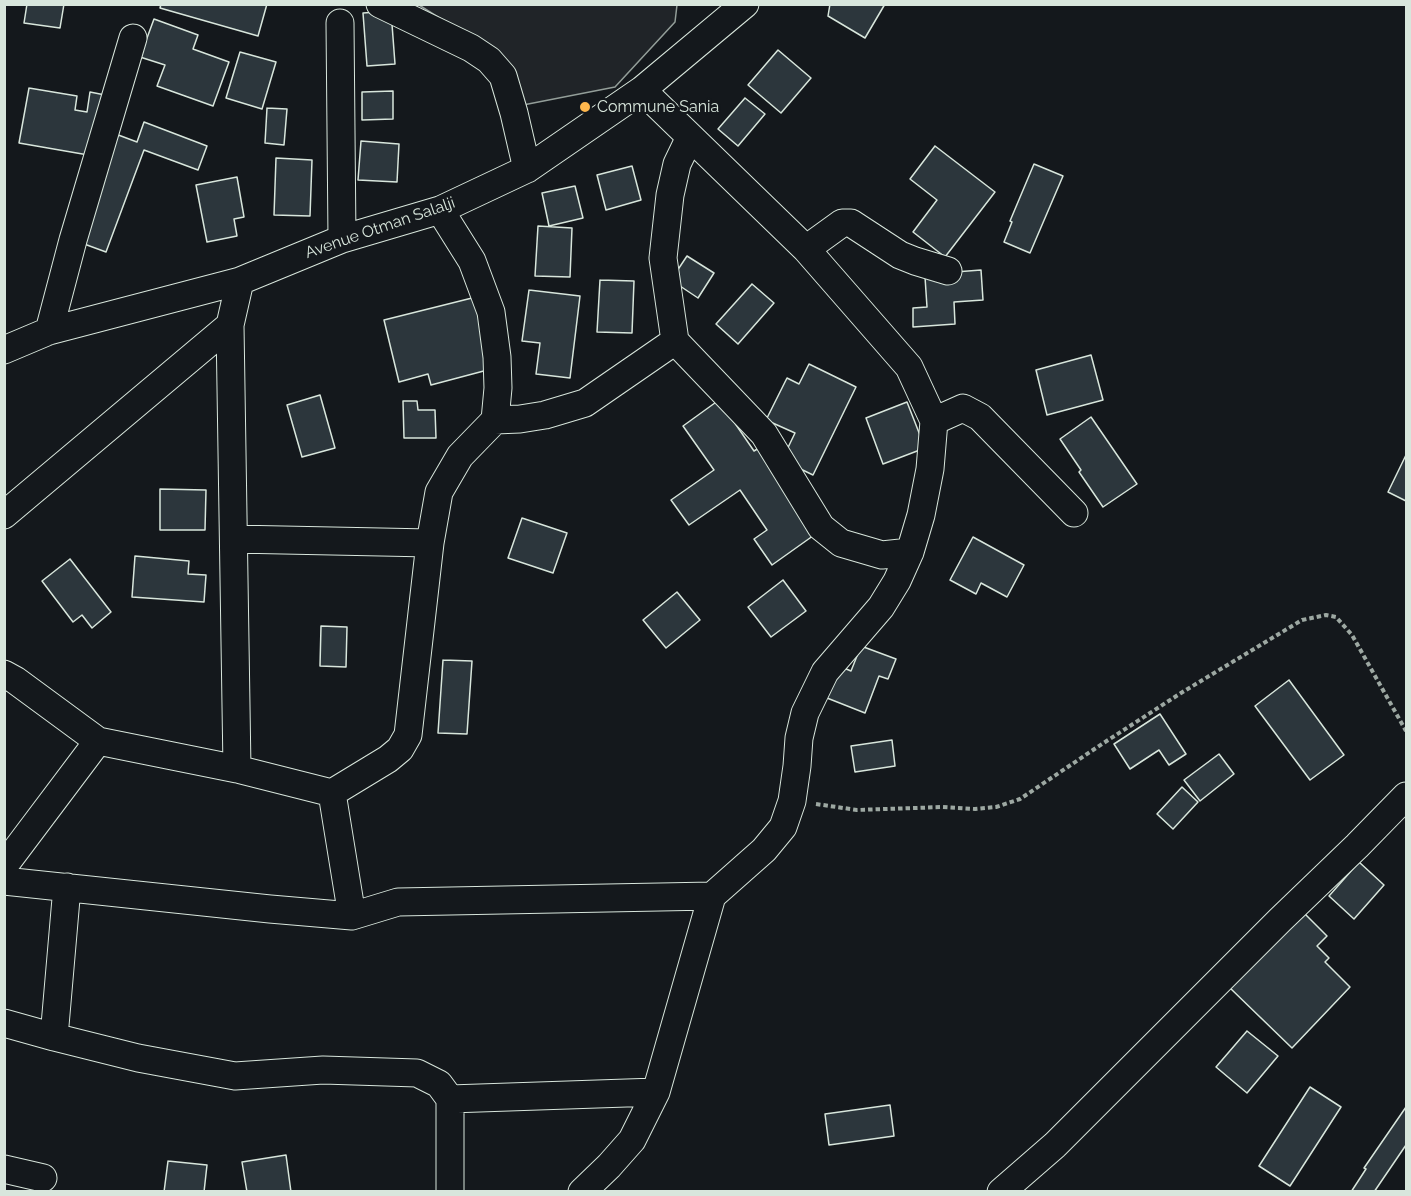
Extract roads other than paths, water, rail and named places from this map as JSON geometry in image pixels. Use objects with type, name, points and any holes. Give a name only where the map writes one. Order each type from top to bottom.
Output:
[{"type":"street","points":[[380,4],[471,48],[489,60],[503,76],[514,112],[526,169]]},
{"type":"street","name":"Avenue Otman Salalji","points":[[4,350],[49,331],[240,281],[342,240],[440,210],[526,169],[642,90],[745,4]]},
{"type":"street","points":[[340,23],[342,240]]},
{"type":"street","points":[[49,331],[73,240],[133,38]]},
{"type":"street","points":[[582,1191],[632,1140],[656,1092],[712,896],[764,850],[783,827],[792,801],[799,738],[805,713],[825,672],[881,607],[897,581],[910,552],[921,515],[930,469],[934,421],[909,367],[806,249],[642,90]]},
{"type":"street","points":[[690,136],[677,164],[670,195],[663,258],[675,341],[764,434],[821,526],[842,543],[882,555],[910,552]]},
{"type":"street","points":[[4,674],[98,741],[237,769],[332,793],[388,759],[400,749],[408,735],[430,543],[439,492],[460,456],[495,420],[498,388],[497,357],[491,312],[472,261],[440,210]]},
{"type":"street","points":[[806,249],[842,223],[851,223],[900,255],[948,271]]},
{"type":"street","points":[[237,769],[231,325],[240,281]]},
{"type":"street","points":[[4,515],[231,325]]},
{"type":"street","points":[[495,420],[545,416],[585,403],[675,341]]},
{"type":"street","points":[[934,421],[963,408],[980,417],[1074,513]]},
{"type":"street","points":[[234,539],[430,543]]},
{"type":"street","points":[[4,866],[98,741]]},
{"type":"street","points":[[332,793],[352,916]]},
{"type":"street","points":[[1000,1191],[1055,1145],[1407,796]]},
{"type":"street","points":[[4,881],[352,916],[398,902],[712,896]]},
{"type":"street","points":[[54,1037],[67,887]]},
{"type":"street","points":[[4,1023],[138,1058],[235,1076],[323,1070],[417,1073],[439,1084],[450,1099],[450,1191]]},
{"type":"street","points":[[450,1099],[656,1092]]},
{"type":"street","points":[[4,1169],[44,1178]]},
{"type":"place","name":"Commune Sania","points":[[585,107]]}]
